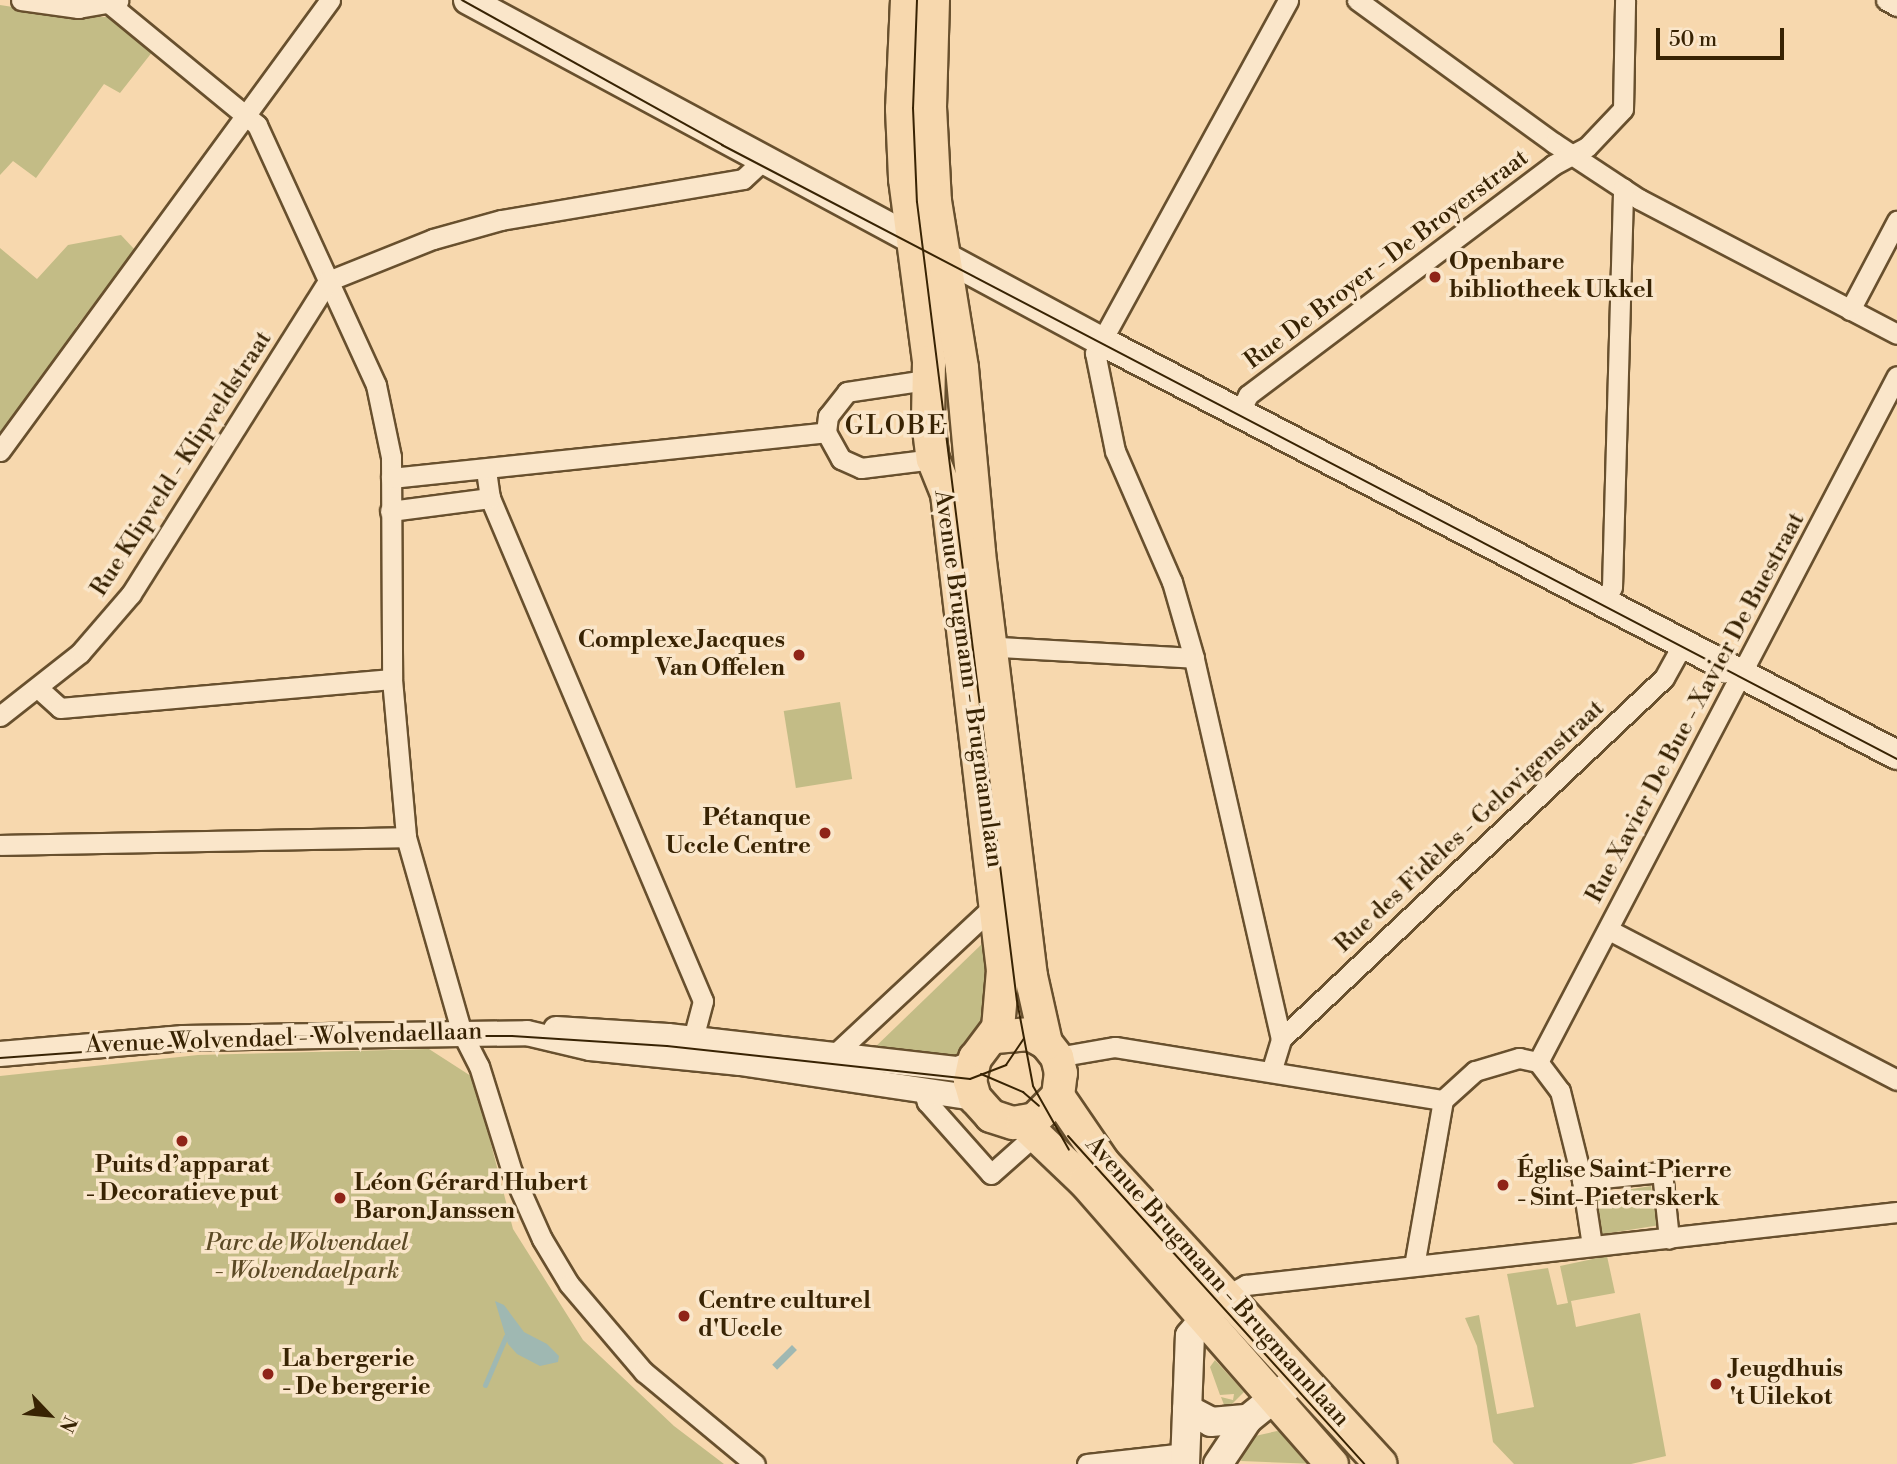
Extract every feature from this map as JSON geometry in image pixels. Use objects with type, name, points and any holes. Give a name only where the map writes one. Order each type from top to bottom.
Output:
[{"type":"main road","points":[[468,0],[762,161],[1101,341],[1897,755]]},
{"type":"main road","name":"Avenue Brugmann - Brugmannlaan","points":[[908,0],[902,109],[912,240],[929,362],[926,380],[933,459],[947,494],[979,646],[1031,976],[1051,1050],[1061,1073],[1058,1096],[1103,1162],[1216,1306],[1275,1399],[1332,1464]]},
{"type":"main road","name":"Avenue Brugmann - Brugmannlaan","points":[[933,0],[931,163],[962,368],[1003,990],[995,1037]]},
{"type":"main road","points":[[1051,1050],[1022,1032],[995,1037],[972,1063],[970,1079],[975,1098],[996,1119],[1029,1128],[1058,1096]]},
{"type":"main road","name":"Avenue Brugmann - Brugmannlaan","points":[[1029,1128],[1216,1306],[1300,1377],[1381,1464]]},
{"type":"main road","points":[[1185,1458],[1190,1336],[1216,1306]]},
{"type":"main road","points":[[1218,1464],[1248,1419],[1300,1377]]},
{"type":"main road","points":[[1186,1409],[1211,1422],[1248,1419]]},
{"type":"street","points":[[21,0],[78,8],[112,2],[257,125],[376,385],[389,434],[392,678],[406,837],[463,1033],[479,1066],[512,1172],[542,1239],[569,1284],[644,1372],[755,1464]]},
{"type":"street","points":[[0,451],[330,0]]},
{"type":"street","points":[[1272,1069],[1280,1039],[1195,658],[1172,582],[1115,451],[1095,353],[1288,0]]},
{"type":"street","points":[[1357,0],[1572,155],[1623,188],[1897,334]]},
{"type":"street","name":"Rue De Broyer - De Broyerstraat","points":[[1240,411],[1248,395],[1572,155],[1587,147],[1623,109],[1625,0]]},
{"type":"street","points":[[1886,0],[1897,6]]},
{"type":"street","points":[[328,281],[433,239],[501,220],[743,179],[762,161]]},
{"type":"street","points":[[1604,602],[1612,587],[1623,188]]},
{"type":"street","points":[[1850,310],[1897,221]]},
{"type":"street","name":"Rue Klipveld - Klipveldstraat","points":[[0,716],[39,689],[80,653],[131,594],[328,281]]},
{"type":"street","name":"Rue Xavier De Bue - Xavier De Buestraat","points":[[1538,1062],[1897,376]]},
{"type":"street","points":[[926,380],[847,392],[828,416],[826,432],[842,459],[861,468],[933,459]]},
{"type":"street","points":[[390,478],[486,470],[826,432]]},
{"type":"street","points":[[486,470],[490,498],[703,1001],[690,1047]]},
{"type":"street","points":[[390,511],[490,498]]},
{"type":"street","name":"Rue des Fidèles - Gelovigenstraat","points":[[1280,1039],[1664,678],[1683,644]]},
{"type":"street","points":[[979,646],[1195,658]]},
{"type":"street","points":[[39,689],[60,708],[392,678]]},
{"type":"street","points":[[0,845],[406,837]]},
{"type":"street","points":[[834,1055],[998,902]]},
{"type":"street","points":[[1609,930],[1897,1080]]},
{"type":"street","name":"Avenue Wolvendael - Wolvendaellaan","points":[[0,1054],[183,1038],[527,1033],[590,1048],[690,1047],[834,1055],[958,1069],[972,1063]]},
{"type":"street","name":"Avenue Wolvendael - Wolvendaellaan","points":[[690,1047],[975,1098]]},
{"type":"street","points":[[1051,1050],[1115,1047],[1272,1069],[1443,1100]]},
{"type":"street","points":[[1414,1266],[1443,1100],[1455,1084],[1493,1064],[1520,1058],[1538,1062],[1560,1091],[1583,1180],[1592,1245]]},
{"type":"street","points":[[923,1090],[927,1102],[991,1174],[1029,1128]]},
{"type":"street","points":[[1583,1180],[1662,1172],[1669,1239]]},
{"type":"street","points":[[1216,1306],[1237,1286],[1897,1212]]},
{"type":"street","points":[[1087,1464],[1185,1458]]},
{"type":"green space","points":[[0,5],[78,17],[112,17],[153,51],[120,93],[104,84],[36,178],[13,161],[0,175]]},
{"type":"green space","points":[[121,235],[135,250],[76,327],[70,347],[0,436],[0,248],[37,279],[68,245]]},
{"type":"green space","points":[[840,702],[852,779],[796,788],[784,711]]},
{"type":"green space","points":[[985,941],[991,1023],[966,1058],[870,1052]]},
{"type":"green space","name":"Parc de Wolvendael - Wolvendaelpark","points":[[429,1049],[474,1078],[513,1229],[583,1340],[674,1426],[724,1464],[0,1464],[0,1076],[198,1055]]},
{"type":"green space","points":[[1651,1186],[1657,1226],[1584,1237],[1578,1198]]},
{"type":"green space","points":[[1607,1256],[1615,1293],[1571,1301],[1576,1327],[1640,1313],[1666,1456],[1631,1464],[1514,1464],[1493,1442],[1477,1346],[1465,1318],[1479,1315],[1497,1414],[1534,1407],[1507,1274],[1548,1268],[1557,1305],[1568,1303],[1560,1266]]},
{"type":"green space","points":[[1215,1360],[1244,1392],[1226,1410],[1221,1397],[1233,1400],[1234,1394],[1220,1395],[1210,1367]]},
{"type":"green space","points":[[1277,1431],[1289,1434],[1318,1464],[1241,1461],[1246,1445],[1255,1436]]},
{"type":"water","points":[[495,1301],[504,1305],[524,1332],[547,1344],[559,1356],[558,1362],[540,1366],[517,1354],[508,1344]]},
{"type":"water","points":[[792,1345],[797,1350],[777,1370],[772,1365]]},
{"type":"waterway","points":[[485,1385],[506,1336]]},
{"type":"tram line","points":[[462,0],[722,145],[1897,759]]},
{"type":"tram line","points":[[917,0],[913,108],[917,202],[1017,1001],[1033,1086],[1069,1150]]},
{"type":"tram line","points":[[0,1058],[306,1036],[512,1036],[667,1046],[970,1079],[1006,1065],[1024,1038]]},
{"type":"tram line","points":[[981,1074],[1023,1092],[1039,1106]]},
{"type":"tram line","points":[[1068,1136],[1364,1464]]},
{"type":"place","name":"Openbare bibliotheek Ukkel","points":[[1435,277]]},
{"type":"place","name":"Complexe Jacques Van Offelen","points":[[799,655]]},
{"type":"place","name":"Pétanque Uccle Centre","points":[[825,833]]},
{"type":"place","name":"Puits d’apparat - Decoratieve put","points":[[182,1141]]},
{"type":"place","name":"Église Saint-Pierre - Sint-Pieterskerk","points":[[1503,1185]]},
{"type":"place","name":"Léon Gérard Hubert Baron Janssen","points":[[340,1198]]},
{"type":"place","name":"Centre culturel d'Uccle","points":[[684,1316]]},
{"type":"place","name":"La bergerie - De bergerie","points":[[268,1374]]},
{"type":"place","name":"Jeugdhuis 't Uilekot","points":[[1716,1384]]},
{"type":"district","name":"GLOBE","points":[[896,427]]}]
